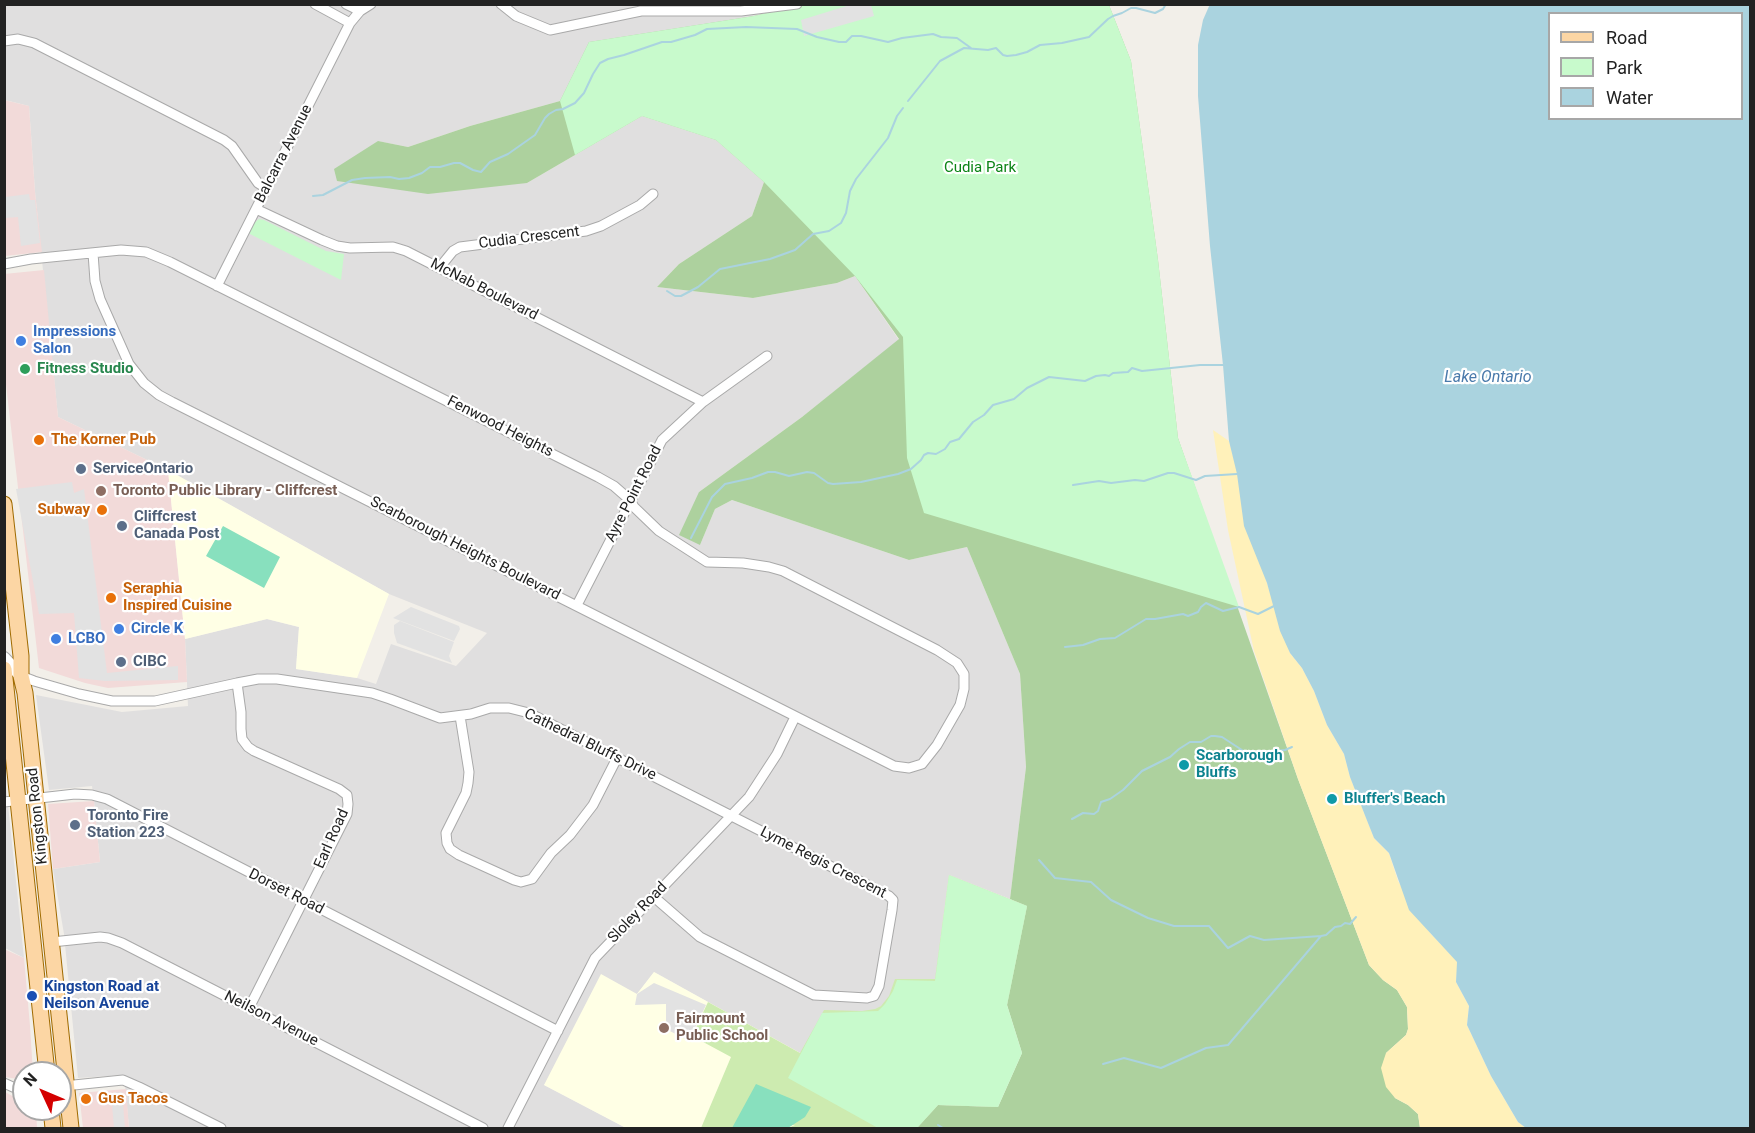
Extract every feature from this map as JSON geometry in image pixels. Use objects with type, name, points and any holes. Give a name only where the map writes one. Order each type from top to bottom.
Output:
[{"type":"main road","name":"Kingston Road","points":[[4,504],[21,656],[21,676],[25,693],[52,942],[61,1061]]},
{"type":"main road","name":"Kingston Road","points":[[5,671],[11,802],[45,1061]]},
{"type":"street","points":[[315,4],[350,23]]},
{"type":"street","points":[[346,4],[360,11]]},
{"type":"street","name":"Balcarra Avenue","points":[[217,286],[350,23],[360,11],[371,4]]},
{"type":"street","points":[[501,4],[522,19],[550,30],[641,11],[741,11],[797,4]]},
{"type":"street","points":[[4,41],[18,39],[34,43],[224,140],[232,146],[258,183],[266,188]]},
{"type":"street","name":"Cudia Crescent","points":[[440,267],[453,251],[460,247],[586,231],[601,226],[640,204],[652,194]]},
{"type":"street","name":"McNab Boulevard","points":[[256,209],[337,246],[393,248],[406,251],[703,402]]},
{"type":"street","name":"Fenwood Heights","points":[[4,264],[120,250],[146,252],[598,477],[614,486],[630,500],[634,507],[659,531],[707,562],[743,563],[783,571],[937,650],[957,663],[964,674],[964,689],[960,705],[927,760],[917,766]]},
{"type":"street","name":"Scarborough Heights Boulevard","points":[[93,253],[95,281],[100,299],[129,364],[144,383],[159,394],[894,766],[902,768],[917,766]]},
{"type":"street","name":"Ayre Point Road","points":[[578,605],[662,440],[703,402],[767,356]]},
{"type":"street","points":[[4,658],[21,676]]},
{"type":"street","points":[[5,671],[21,676]]},
{"type":"street","name":"Cathedral Bluffs Drive","points":[[21,676],[79,694],[124,702],[170,699],[265,678],[295,680],[372,693],[440,718],[460,716],[490,708],[509,708],[529,713],[731,816]]},
{"type":"street","name":"Earl Road","points":[[237,683],[241,712],[240,729],[242,739],[248,747],[339,789],[347,795],[348,804],[347,814],[249,1008]]},
{"type":"street","points":[[460,716],[469,772],[468,783],[466,793],[446,833],[447,843],[450,849],[459,855],[521,882],[532,879],[551,853],[570,835],[593,805],[616,758]]},
{"type":"street","name":"Sloley Road","points":[[508,1128],[595,958],[749,796],[777,754],[795,717]]},
{"type":"street","name":"Dorset Road","points":[[11,802],[75,794],[107,799],[558,1031]]},
{"type":"street","name":"Lyme Regis Crescent","points":[[654,897],[700,937],[814,996],[867,998],[874,996],[882,972],[893,900],[884,892],[731,816]]},
{"type":"street","name":"Neilson Avenue","points":[[52,942],[108,938],[483,1128]]},
{"type":"street","points":[[72,1085],[123,1080],[140,1086],[221,1128]]},
{"type":"shaded area","points":[[853,4],[871,5],[874,16],[804,36],[801,20]]},
{"type":"shaded area","points":[[4,5],[801,5],[754,16],[560,101],[470,126],[408,147],[377,141],[527,183],[642,116],[716,140],[764,182],[752,216],[679,264],[657,287],[753,298],[837,283],[855,276],[899,340],[802,417],[699,492],[700,545],[715,509],[732,500],[909,560],[967,547],[1020,674],[1026,767],[1010,899],[949,875],[935,981],[893,991],[885,1004],[800,1053],[654,972],[637,994],[544,1085],[626,1128],[129,1128],[124,1075],[78,1078],[64,934],[53,869],[100,862],[94,801],[92,786],[49,790],[36,695],[122,712],[188,706],[185,639],[267,619],[299,627],[296,669],[357,678],[376,684],[391,644],[456,666],[487,633],[389,594],[168,470],[58,417],[35,192],[29,106],[5,100]]},
{"type":"shaded area","points":[[4,100],[29,106],[42,252],[5,256]]},
{"type":"shaded area","points":[[29,194],[30,200],[35,200],[40,243],[21,246],[18,217],[5,218],[5,197]]},
{"type":"shaded area","points":[[44,270],[58,417],[168,470],[185,639],[187,682],[108,688],[39,668],[5,376],[4,274]]},
{"type":"shaded area","points":[[168,470],[389,594],[357,678],[296,669],[299,627],[267,619],[185,639]]},
{"type":"shaded area","points":[[72,482],[74,493],[84,489],[107,673],[178,666],[178,680],[105,681],[79,678],[74,613],[39,614],[16,489]]},
{"type":"shaded area","points":[[411,607],[459,626],[460,629],[454,641],[393,618]]},
{"type":"shaded area","points":[[400,621],[454,642],[449,656],[452,663],[397,643],[394,625]]},
{"type":"shaded area","points":[[4,771],[7,795],[24,958],[5,948]]},
{"type":"shaded area","points":[[94,801],[100,862],[53,869],[48,804]]},
{"type":"shaded area","points":[[4,949],[24,958],[32,1061],[12,1061],[12,1078],[5,1077]]},
{"type":"shaded area","name":"Fairmount Public School","points":[[654,972],[800,1053],[878,1128],[626,1128],[544,1085],[601,974],[637,994]]},
{"type":"shaded area","points":[[654,983],[706,1005],[689,1041],[666,1029],[666,1004],[635,1005],[637,994]]},
{"type":"shaded area","points":[[126,1089],[129,1128],[83,1128],[79,1093]]},
{"type":"shaded area","points":[[5,1092],[12,1096],[12,1121],[37,1121],[37,1128],[5,1128]]},
{"type":"shaded area","points":[[122,1092],[125,1128],[114,1128],[111,1093]]},
{"type":"green space","points":[[801,5],[1109,5],[1131,61],[1158,260],[1178,438],[1298,779],[1369,965],[1383,980],[1397,990],[1407,1007],[1406,1035],[1386,1053],[1395,1098],[1418,1114],[1420,1128],[917,1128],[938,1105],[998,1107],[1022,1053],[1007,1005],[1027,906],[1010,899],[1026,767],[1020,674],[967,547],[909,560],[732,500],[715,509],[700,545],[679,535],[699,492],[802,417],[899,339],[855,276],[837,283],[753,298],[657,287],[679,264],[752,216],[764,182],[716,140],[642,116],[527,183],[428,194],[337,181],[334,169],[378,141],[408,147],[470,126],[560,101],[589,42],[754,16]]},
{"type":"green space","name":"Cudia Park","points":[[801,5],[1109,5],[1131,61],[1158,260],[1178,438],[1239,607],[924,513],[907,458],[903,337],[855,276],[764,182],[716,140],[642,116],[575,155],[560,101],[589,42],[754,16]]},
{"type":"green space","points":[[259,219],[326,251],[344,254],[341,280],[248,233]]},
{"type":"green space","points":[[223,526],[280,557],[264,588],[206,556]]},
{"type":"green space","points":[[949,875],[1027,906],[1007,1005],[998,1107],[938,1105],[917,1128],[788,1128],[795,1125],[701,1128],[731,1057],[692,1036],[708,1002],[800,1053],[824,1010],[875,1009],[881,1006],[889,996],[895,979],[935,979]]},
{"type":"green space","points":[[949,875],[1027,906],[1007,1005],[1022,1053],[998,1107],[938,1105],[917,1128],[878,1128],[788,1078],[822,1013],[878,1011],[893,991],[897,980],[935,981]]},
{"type":"green space","points":[[756,1084],[811,1107],[805,1117],[788,1128],[732,1128]]},
{"type":"sand","name":"Bluffer's Beach","points":[[1213,430],[1229,441],[1267,583],[1290,653],[1302,668],[1327,725],[1344,754],[1350,777],[1374,838],[1389,853],[1398,881],[1431,934],[1458,962],[1456,982],[1469,1006],[1467,1025],[1491,1076],[1518,1122],[1526,1128],[1420,1128],[1418,1114],[1395,1098],[1386,1087],[1381,1068],[1386,1053],[1406,1035],[1407,1007],[1397,990],[1383,980],[1369,965],[1298,779],[1254,651],[1228,530]]},
{"type":"water","name":"Lake Ontario","points":[[1210,4],[1750,5],[1750,1128],[1526,1128],[1518,1122],[1491,1076],[1467,1025],[1469,1006],[1456,982],[1457,962],[1409,910],[1389,853],[1374,838],[1350,777],[1344,754],[1327,725],[1314,691],[1302,668],[1290,653],[1280,631],[1267,583],[1244,526],[1237,474],[1229,441],[1210,246],[1198,96],[1198,45],[1203,20]]},
{"type":"waterway","points":[[908,101],[940,61],[964,48],[988,50],[996,48],[1003,55],[1016,55],[1040,45],[1089,37],[1108,19],[1131,8],[1155,13],[1163,9],[1166,4]]},
{"type":"waterway","points":[[313,196],[323,195],[352,180],[409,178],[430,167],[454,163],[460,163],[481,172],[490,162],[508,154],[535,135],[549,114],[575,103],[584,93],[600,63],[662,42],[671,42],[695,35],[707,29],[746,27],[797,29],[839,42],[846,42],[852,36],[888,42],[933,34],[957,38],[971,48]]},
{"type":"waterway","points":[[667,291],[675,296],[681,296],[698,287],[720,269],[770,259],[795,250],[813,234],[829,231],[841,223],[846,213],[850,191],[856,179],[888,138],[903,108]]},
{"type":"waterway","points":[[691,538],[712,497],[725,484],[768,472],[789,476],[807,472],[814,473],[833,484],[861,482],[898,474],[911,469],[924,455],[936,454],[945,449],[950,442],[959,439],[973,422],[993,405],[1014,399],[1027,388],[1049,377],[1085,381],[1096,376],[1128,372],[1132,368],[1142,371],[1223,365]]},
{"type":"waterway","points":[[1073,485],[1099,481],[1111,483],[1144,481],[1168,473],[1196,480],[1205,476],[1237,474]]},
{"type":"waterway","points":[[1065,647],[1115,638],[1146,619],[1183,614],[1188,616],[1198,612],[1206,603],[1223,611],[1239,607],[1258,614],[1274,606]]},
{"type":"waterway","points":[[1072,819],[1083,813],[1094,814],[1098,811],[1101,802],[1123,790],[1142,771],[1170,757],[1190,742],[1201,742],[1211,736],[1222,737],[1245,752],[1264,757],[1273,751],[1292,747]]},
{"type":"waterway","points":[[1039,860],[1055,878],[1091,882],[1111,900],[1148,918],[1174,926],[1209,926],[1228,948],[1250,936],[1264,940],[1321,936]]},
{"type":"waterway","points":[[1103,1064],[1124,1058],[1161,1068],[1206,1048],[1228,1045],[1321,936],[1326,935],[1335,927],[1345,923],[1350,924],[1356,917]]},
{"type":"waterway","points":[[938,1125],[943,1128]]},
{"type":"place","name":"Impressions Salon","points":[[21,341]]},
{"type":"place","name":"Fitness Studio","points":[[25,369]]},
{"type":"place","name":"The Korner Pub","points":[[39,440]]},
{"type":"place","name":"ServiceOntario","points":[[81,469]]},
{"type":"place","name":"Toronto Public Library - Cliffcrest","points":[[101,491]]},
{"type":"place","name":"Subway","points":[[102,510]]},
{"type":"place","name":"Cliffcrest Canada Post","points":[[122,526]]},
{"type":"place","name":"Seraphia Inspired Cuisine","points":[[111,598]]},
{"type":"place","name":"Circle K","points":[[119,629]]},
{"type":"place","name":"LCBO","points":[[56,639]]},
{"type":"place","name":"CIBC","points":[[121,662]]},
{"type":"place","name":"Scarborough Bluffs","points":[[1184,765]]},
{"type":"place","name":"Bluffer's Beach","points":[[1332,799]]},
{"type":"place","name":"Toronto Fire Station 223","points":[[75,825]]},
{"type":"place","name":"Kingston Road at Neilson Avenue","points":[[32,996]]},
{"type":"place","name":"Fairmount Public School","points":[[664,1028]]},
{"type":"place","name":"Gus Tacos","points":[[86,1099]]}]
